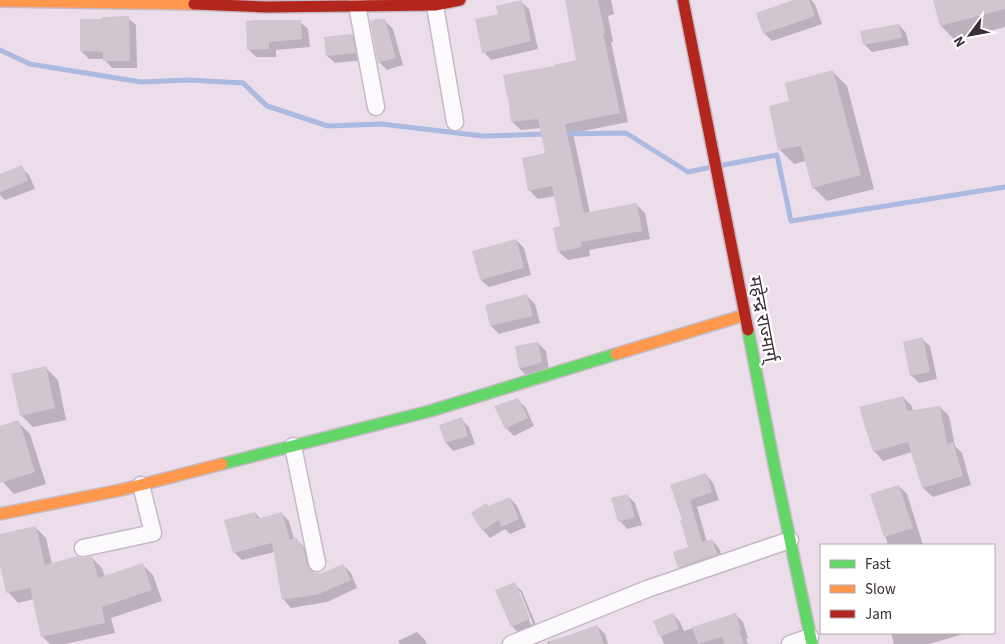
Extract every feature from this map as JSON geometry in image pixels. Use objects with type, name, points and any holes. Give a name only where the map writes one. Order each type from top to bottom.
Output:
[{"type":"main road","points":[[0,1],[177,1],[265,4],[460,0]]},
{"type":"main road","name":"महेन्द्र राज्मार्ग्","points":[[683,0],[811,640]]},
{"type":"main road","points":[[6,517],[141,485],[430,411],[745,315]]},
{"type":"street","points":[[435,2],[455,122]]},
{"type":"street","points":[[357,3],[376,107]]},
{"type":"street","points":[[294,446],[317,563]]},
{"type":"street","points":[[83,548],[153,533],[141,485]]},
{"type":"street","points":[[511,644],[647,589],[790,540]]},
{"type":"street","points":[[790,644],[811,640]]},
{"type":"building","points":[[522,0],[531,41],[482,53],[475,19],[498,14],[496,6]]},
{"type":"building","points":[[565,0],[598,0],[620,113],[565,124],[584,213],[637,203],[642,231],[581,242],[582,247],[558,252],[553,228],[560,226],[552,186],[528,191],[522,158],[545,153],[538,119],[511,122],[503,75],[576,60]]},
{"type":"building","points":[[793,0],[809,0],[815,16],[763,34],[756,13]]},
{"type":"building","points":[[933,0],[1005,0],[1005,9],[940,26]]},
{"type":"building","points":[[129,16],[130,61],[103,61],[103,52],[80,51],[80,19]]},
{"type":"building","points":[[385,19],[396,58],[378,63],[370,21]]},
{"type":"building","points":[[301,20],[302,39],[269,42],[269,49],[247,50],[246,21]]},
{"type":"building","points":[[899,24],[902,38],[863,45],[860,31]]},
{"type":"building","points":[[352,34],[356,53],[326,56],[324,37]]},
{"type":"building","points":[[833,70],[861,175],[812,188],[801,146],[778,150],[769,106],[789,101],[785,83]]},
{"type":"building","points":[[22,165],[28,181],[0,192],[0,174]]},
{"type":"building","points":[[516,239],[524,268],[480,280],[472,251]]},
{"type":"building","points":[[527,294],[533,316],[490,326],[485,305]]},
{"type":"building","points":[[923,337],[930,372],[910,376],[903,342]]},
{"type":"building","points":[[538,342],[542,362],[519,369],[515,346]]},
{"type":"building","points":[[46,366],[55,408],[20,416],[11,374]]},
{"type":"building","points":[[903,396],[907,411],[940,406],[947,444],[953,442],[963,476],[922,488],[908,442],[873,452],[859,407]]},
{"type":"building","points":[[518,398],[528,418],[505,429],[494,406]]},
{"type":"building","points":[[462,417],[468,436],[445,443],[439,425]]},
{"type":"building","points":[[19,420],[35,472],[0,483],[0,426]]},
{"type":"building","points":[[706,473],[712,492],[690,500],[702,542],[712,539],[717,554],[678,568],[673,552],[688,547],[680,520],[682,520],[670,485]]},
{"type":"building","points":[[899,485],[913,528],[884,537],[870,494]]},
{"type":"building","points":[[628,494],[635,517],[618,522],[611,498]]},
{"type":"building","points":[[510,497],[519,519],[501,527],[499,520],[482,531],[471,513],[486,503],[488,506]]},
{"type":"building","points":[[255,512],[257,519],[282,512],[290,540],[296,537],[304,550],[307,565],[314,573],[320,574],[343,564],[351,580],[319,594],[282,600],[272,543],[233,553],[224,520]]},
{"type":"building","points":[[36,526],[45,565],[77,556],[85,558],[92,556],[98,578],[143,563],[152,590],[102,607],[105,623],[41,637],[30,588],[6,593],[0,565],[0,534]]},
{"type":"building","points":[[515,582],[530,619],[511,627],[495,590]]},
{"type":"building","points":[[673,613],[679,629],[660,637],[653,621]]},
{"type":"building","points":[[736,613],[741,631],[739,631],[744,644],[724,644],[722,637],[698,644],[692,627]]},
{"type":"building","points":[[597,625],[604,644],[549,644],[549,642]]},
{"type":"waterway","points":[[0,50],[30,64],[141,82],[189,80],[243,83],[267,106],[328,126],[381,124],[483,136],[546,134]]},
{"type":"waterway","points":[[562,134],[626,133],[688,172],[707,168]]},
{"type":"waterway","points":[[723,165],[777,155],[791,221],[1005,187]]},
{"type":"traffic: fast","points":[[748,330],[812,644]]},
{"type":"traffic: fast","points":[[222,464],[430,411],[616,354]]},
{"type":"traffic: slow","points":[[0,1],[194,4]]},
{"type":"traffic: slow","points":[[616,354],[745,315]]},
{"type":"traffic: slow","points":[[0,514],[121,490],[222,464]]},
{"type":"traffic: jam","points":[[194,4],[266,7],[435,5],[460,0]]},
{"type":"traffic: jam","points":[[683,0],[748,330]]}]
